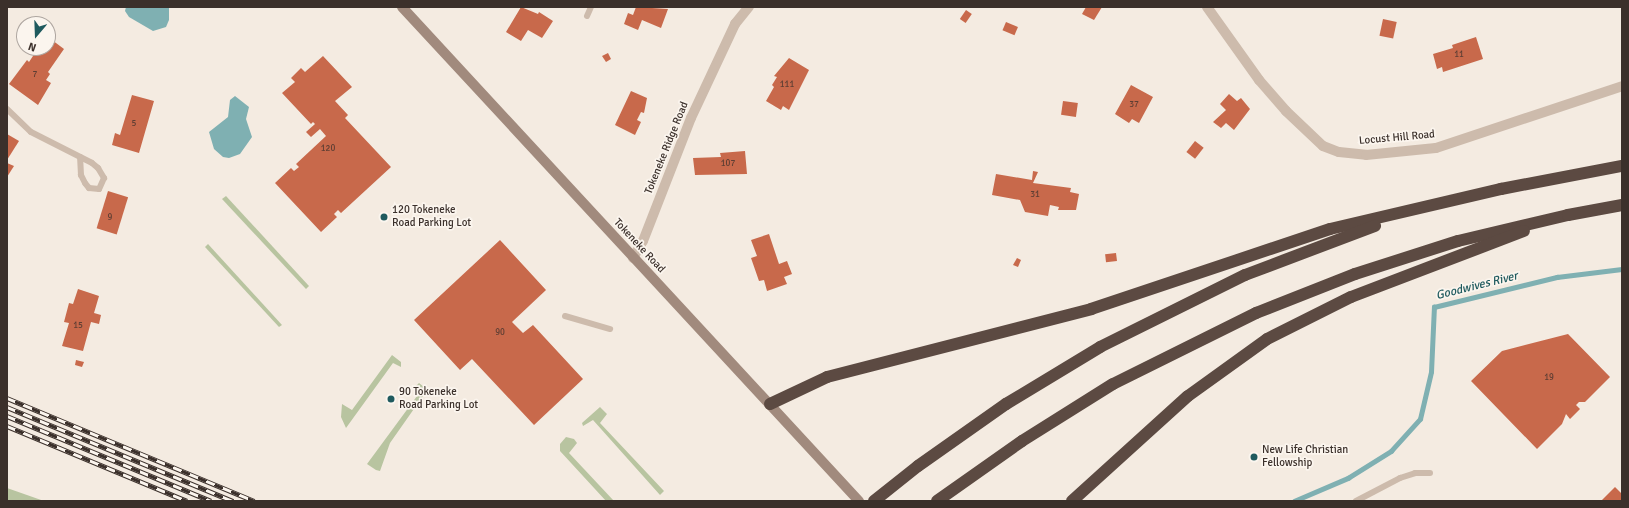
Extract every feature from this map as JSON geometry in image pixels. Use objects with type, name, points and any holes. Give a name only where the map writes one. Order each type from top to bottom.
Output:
[{"type":"highway","points":[[770,404],[827,378],[1097,308],[1297,239],[1501,189],[1622,166]]},
{"type":"highway","points":[[874,501],[962,434],[1040,383],[1100,348],[1189,301],[1295,254],[1346,236],[1501,189]]},
{"type":"highway","points":[[937,501],[1022,441],[1107,388],[1207,336],[1256,313],[1306,292],[1408,256],[1458,241],[1568,215],[1622,205]]},
{"type":"highway","points":[[1072,501],[1193,392],[1247,352],[1289,327],[1375,287],[1568,215]]},
{"type":"main road","name":"Tokeneke Road","points":[[402,7],[859,501]]},
{"type":"street","name":"Tokeneke Ridge Road","points":[[633,258],[643,241],[690,118],[735,24],[749,7]]},
{"type":"street","name":"Locust Hill Road","points":[[1207,7],[1259,80],[1286,111],[1323,146],[1339,152],[1366,155],[1436,148],[1622,86]]},
{"type":"lane","points":[[587,16],[591,7]]},
{"type":"lane","points":[[7,110],[31,132],[92,163],[101,172],[104,178],[99,189],[89,188],[85,183],[81,175],[80,157]]},
{"type":"lane","points":[[564,316],[610,329]]},
{"type":"lane","points":[[1356,501],[1400,478],[1415,473],[1430,473]]},
{"type":"green space","points":[[226,196],[309,286],[306,289],[222,199]]},
{"type":"green space","points":[[208,244],[282,325],[279,327],[205,247]]},
{"type":"green space","points":[[392,355],[401,362],[401,367],[393,363],[346,428],[341,417],[342,404],[352,410]]},
{"type":"green space","points":[[419,383],[424,387],[423,396],[390,443],[380,471],[376,470],[367,464],[420,392],[415,387]]},
{"type":"green space","points":[[600,407],[607,414],[600,423],[664,491],[660,495],[593,420],[583,426],[582,423]]},
{"type":"green space","points":[[566,437],[574,439],[577,443],[569,453],[614,501],[606,501],[560,451],[560,444]]},
{"type":"green space","points":[[7,488],[44,501],[7,501]]},
{"type":"water","points":[[126,7],[169,7],[169,20],[166,27],[153,31],[129,17],[125,11]]},
{"type":"water","points":[[235,96],[249,107],[246,119],[252,137],[240,154],[229,158],[223,157],[214,149],[209,132],[228,117],[230,100]]},
{"type":"building","points":[[521,7],[538,14],[539,12],[553,21],[542,38],[528,30],[521,41],[506,32]]},
{"type":"building","points":[[636,7],[668,9],[661,28],[642,20],[638,30],[624,24],[628,13],[633,15]]},
{"type":"building","points":[[1086,7],[1102,7],[1094,20],[1082,14]]},
{"type":"building","points":[[966,10],[972,14],[966,23],[960,19]]},
{"type":"building","points":[[1383,19],[1397,22],[1393,39],[1379,36]]},
{"type":"building","points":[[1006,22],[1018,27],[1014,35],[1002,30]]},
{"type":"building","points":[[1476,37],[1483,59],[1443,72],[1442,67],[1437,69],[1433,54],[1453,48],[1452,45]]},
{"type":"building","points":[[56,43],[64,49],[48,72],[50,74],[46,80],[51,83],[38,105],[9,84],[27,60],[29,62],[33,56],[56,56]]},
{"type":"building","points":[[608,53],[611,59],[606,62],[602,56]]},
{"type":"building","points":[[323,56],[352,87],[335,101],[348,115],[345,118],[391,167],[341,213],[338,210],[334,214],[337,217],[321,232],[275,183],[291,168],[294,171],[299,167],[296,164],[326,136],[320,129],[311,137],[306,132],[315,124],[313,122],[311,124],[282,93],[295,82],[291,78],[301,68],[305,72]]},
{"type":"building","points":[[789,58],[809,70],[789,110],[783,106],[781,110],[766,101],[774,87],[772,85],[777,77],[774,76]]},
{"type":"building","points":[[1131,85],[1153,97],[1139,123],[1132,119],[1129,123],[1115,114]]},
{"type":"building","points":[[631,91],[647,98],[644,113],[641,112],[637,120],[641,122],[635,135],[615,125]]},
{"type":"building","points":[[1229,94],[1237,101],[1241,98],[1250,109],[1234,130],[1226,123],[1221,128],[1213,122],[1226,110],[1220,104]]},
{"type":"building","points":[[132,95],[154,101],[139,153],[112,145],[115,133],[120,135]]},
{"type":"building","points":[[1063,101],[1078,103],[1076,117],[1061,115]]},
{"type":"building","points":[[7,134],[19,141],[7,160]]},
{"type":"building","points":[[1195,141],[1204,148],[1195,159],[1186,152]]},
{"type":"building","points":[[745,151],[747,174],[695,175],[693,158],[721,157],[720,153]]},
{"type":"building","points":[[7,163],[14,166],[7,177]]},
{"type":"building","points":[[1033,171],[1038,172],[1033,183],[1071,188],[1070,192],[1079,194],[1076,210],[1058,210],[1059,207],[1050,205],[1048,216],[1025,212],[1020,200],[992,195],[996,174],[1032,180]]},
{"type":"building","points":[[108,191],[128,197],[117,234],[97,228]]},
{"type":"building","points":[[769,234],[779,264],[787,261],[792,274],[784,277],[787,284],[767,291],[764,280],[759,281],[751,258],[757,256],[751,240]]},
{"type":"building","points":[[500,240],[546,290],[512,322],[523,333],[533,325],[583,379],[534,425],[472,359],[460,370],[414,320]]},
{"type":"building","points":[[1116,253],[1117,261],[1106,262],[1105,254]]},
{"type":"building","points":[[1017,258],[1021,260],[1018,267],[1013,265]]},
{"type":"building","points":[[78,289],[99,296],[94,313],[101,315],[99,324],[91,322],[83,351],[62,346],[69,323],[64,322],[69,303],[73,304]]},
{"type":"building","points":[[1568,334],[1610,377],[1585,402],[1579,402],[1576,405],[1580,409],[1570,419],[1566,414],[1562,424],[1537,449],[1471,381],[1502,351]]},
{"type":"building","points":[[76,360],[84,362],[82,367],[75,365]]},
{"type":"building","points":[[1615,487],[1622,494],[1622,501],[1601,501]]},
{"type":"waterway","name":"Goodwives River","points":[[1294,501],[1348,478],[1391,451],[1420,419],[1431,372],[1434,307],[1557,277],[1622,269]]},
{"type":"railway","points":[[7,398],[254,501]]},
{"type":"railway","points":[[7,407],[233,501]]},
{"type":"railway","points":[[7,416],[211,501]]},
{"type":"railway","points":[[7,426],[187,501]]},
{"type":"place","name":"120 Tokeneke Road Parking Lot","points":[[384,217]]},
{"type":"place","name":"90 Tokeneke Road Parking Lot","points":[[391,399]]},
{"type":"place","name":"New Life Christian Fellowship","points":[[1254,457]]}]
